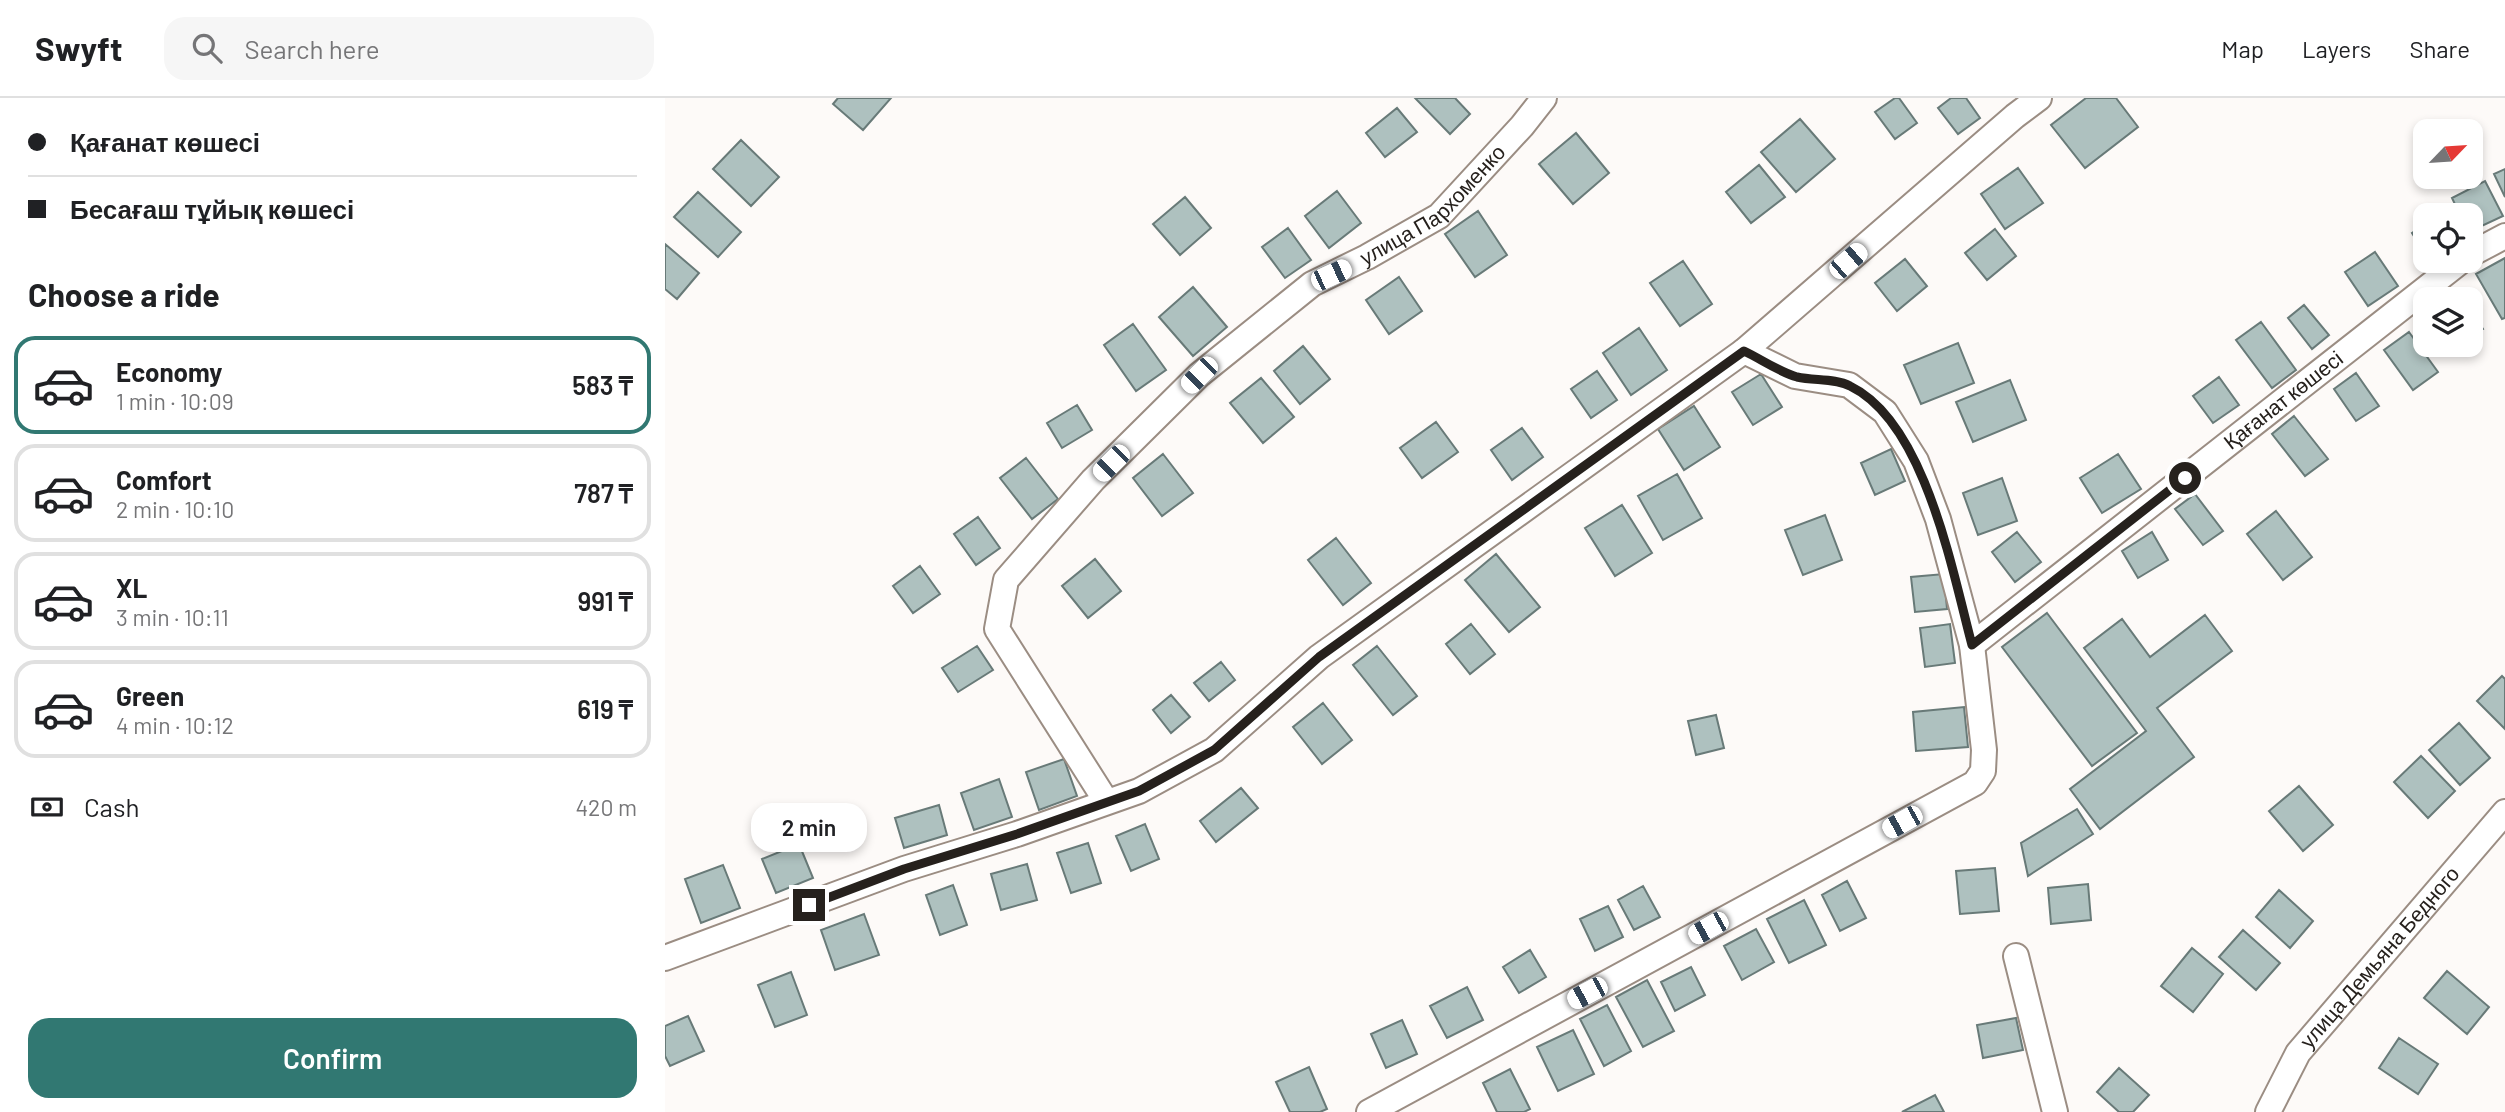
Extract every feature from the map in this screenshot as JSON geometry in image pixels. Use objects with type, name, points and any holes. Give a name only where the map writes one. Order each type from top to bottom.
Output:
[{"type":"street","name":"улица Пархоменко","points":[[1106,801],[996,629],[1006,580],[1093,480],[1199,375],[1312,284],[1367,257],[1439,216],[1522,126],[1543,98]]},
{"type":"street","points":[[665,958],[904,869],[1017,834],[1139,791],[1214,750],[1319,657],[1744,351],[2039,98]]},
{"type":"street","points":[[2483,248],[2505,236]]},
{"type":"street","name":"Қағанат көшесі","points":[[1972,645],[2447,273]]},
{"type":"street","points":[[1369,1112],[1975,783],[1983,771],[1984,751],[1972,645],[1938,519],[1916,461],[1885,412],[1849,385],[1795,376],[1744,351]]},
{"type":"street","name":"улица Демьяна Бедного","points":[[2268,1112],[2298,1053],[2505,812]]},
{"type":"street","points":[[2016,956],[2055,1112]]},
{"type":"building","points":[[838,98],[891,98],[863,130],[833,104]]},
{"type":"building","points":[[1415,98],[1455,98],[1470,114],[1450,134]]},
{"type":"building","points":[[1899,98],[1917,123],[1895,139],[1875,112]]},
{"type":"building","points":[[1951,98],[1966,98],[1980,118],[1958,134],[1938,108]]},
{"type":"building","points":[[2086,98],[2116,98],[2138,127],[2085,168],[2051,125]]},
{"type":"building","points":[[1397,108],[1417,132],[1385,157],[1366,133]]},
{"type":"building","points":[[1800,119],[1835,159],[1796,192],[1761,152]]},
{"type":"building","points":[[1576,133],[1609,173],[1573,204],[1539,164]]},
{"type":"building","points":[[741,140],[779,177],[751,206],[713,169]]},
{"type":"building","points":[[1759,165],[1785,197],[1751,223],[1726,192]]},
{"type":"building","points":[[2018,168],[2043,203],[2005,229],[1981,194]]},
{"type":"building","points":[[2505,169],[2505,197],[2494,174]]},
{"type":"building","points":[[2485,181],[2503,216],[2483,225],[2483,203],[2454,203],[2452,198],[2469,189],[2483,189]]},
{"type":"building","points":[[1337,191],[1361,223],[1329,248],[1305,216]]},
{"type":"building","points":[[698,192],[741,232],[718,257],[674,217]]},
{"type":"building","points":[[1185,197],[1211,228],[1180,255],[1153,224]]},
{"type":"building","points":[[1478,211],[1507,255],[1475,277],[1445,234]]},
{"type":"building","points":[[1288,228],[1311,260],[1285,278],[1262,247]]},
{"type":"building","points":[[1995,229],[2016,256],[1987,280],[1965,253]]},
{"type":"building","points":[[665,244],[699,273],[677,299],[665,289]]},
{"type":"building","points":[[2375,252],[2398,286],[2368,306],[2345,272]]},
{"type":"building","points":[[2505,258],[2505,318],[2502,319],[2476,274],[2483,273],[2483,270]]},
{"type":"building","points":[[1905,259],[1927,286],[1897,311],[1875,283]]},
{"type":"building","points":[[1683,261],[1712,304],[1680,326],[1650,283]]},
{"type":"building","points":[[1399,277],[1422,311],[1389,334],[1366,300]]},
{"type":"building","points":[[1193,287],[1227,327],[1193,356],[1159,317]]},
{"type":"building","points":[[2304,305],[2329,335],[2312,349],[2288,318]]},
{"type":"building","points":[[2261,322],[2296,370],[2272,388],[2236,340]]},
{"type":"building","points":[[1133,324],[1166,370],[1136,391],[1104,345]]},
{"type":"building","points":[[1639,328],[1667,370],[1631,395],[1603,353]]},
{"type":"building","points":[[2409,332],[2413,338],[2413,357],[2427,357],[2438,372],[2413,390],[2384,350]]},
{"type":"building","points":[[1958,343],[1974,383],[1921,404],[1904,365]]},
{"type":"building","points":[[1303,346],[1330,379],[1300,404],[1274,371]]},
{"type":"building","points":[[1597,371],[1617,400],[1591,418],[1571,389]]},
{"type":"building","points":[[2356,373],[2379,406],[2356,421],[2334,389]]},
{"type":"building","points":[[1761,374],[1782,407],[1753,425],[1732,392]]},
{"type":"building","points":[[2219,377],[2239,405],[2213,423],[2193,396]]},
{"type":"building","points":[[1261,378],[1294,417],[1263,443],[1230,403]]},
{"type":"building","points":[[2010,380],[2026,420],[1973,442],[1956,402]]},
{"type":"building","points":[[1077,405],[1092,430],[1062,448],[1047,423]]},
{"type":"building","points":[[1694,406],[1720,447],[1684,470],[1658,429]]},
{"type":"building","points":[[2294,416],[2328,459],[2305,476],[2272,434]]},
{"type":"building","points":[[1436,422],[1458,452],[1422,478],[1400,448]]},
{"type":"building","points":[[1522,428],[1543,457],[1512,480],[1491,450]]},
{"type":"building","points":[[1891,449],[1905,481],[1875,495],[1861,463]]},
{"type":"building","points":[[1163,454],[1193,493],[1162,516],[1133,478]]},
{"type":"building","points":[[2118,454],[2141,489],[2102,513],[2080,478]]},
{"type":"building","points":[[1026,458],[1058,499],[1032,519],[1000,478]]},
{"type":"building","points":[[1677,474],[1702,518],[1663,540],[1638,496]]},
{"type":"building","points":[[2002,478],[2017,521],[1978,535],[1963,493]]},
{"type":"building","points":[[2195,494],[2223,531],[2203,545],[2175,509]]},
{"type":"building","points":[[1622,505],[1652,553],[1615,576],[1585,528]]},
{"type":"building","points":[[2276,511],[2312,557],[2283,580],[2247,534]]},
{"type":"building","points":[[1825,515],[1842,560],[1803,575],[1785,530]]},
{"type":"building","points":[[978,517],[1000,548],[976,565],[954,534]]},
{"type":"building","points":[[2017,532],[2041,562],[2015,582],[1992,552]]},
{"type":"building","points":[[2152,532],[2168,560],[2138,578],[2122,551]]},
{"type":"building","points":[[1336,538],[1371,583],[1343,605],[1308,560]]},
{"type":"building","points":[[1496,554],[1540,607],[1509,632],[1465,580]]},
{"type":"building","points":[[1095,559],[1121,591],[1088,618],[1062,586]]},
{"type":"building","points":[[920,566],[940,594],[913,613],[893,586]]},
{"type":"building","points":[[1944,574],[1947,609],[1915,612],[1911,577]]},
{"type":"building","points":[[2047,613],[2137,733],[2092,766],[2002,647]]},
{"type":"building","points":[[2205,615],[2232,651],[2157,708],[2194,757],[2100,829],[2070,789],[2146,731],[2084,648],[2122,619],[2150,657]]},
{"type":"building","points":[[1471,624],[1495,654],[1470,674],[1446,644]]},
{"type":"building","points":[[1950,624],[1955,663],[1925,667],[1920,628]]},
{"type":"building","points":[[977,646],[993,670],[958,692],[942,668]]},
{"type":"building","points":[[1377,646],[1417,696],[1393,715],[1353,665]]},
{"type":"building","points":[[1221,662],[1235,680],[1209,701],[1194,683]]},
{"type":"building","points":[[2502,676],[2505,679],[2505,729],[2477,701]]},
{"type":"building","points":[[1171,695],[1190,717],[1171,733],[1153,710]]},
{"type":"building","points":[[1323,703],[1352,740],[1322,764],[1293,727]]},
{"type":"building","points":[[1964,707],[1968,747],[1916,751],[1913,712]]},
{"type":"building","points":[[1716,715],[1724,748],[1696,755],[1688,721]]},
{"type":"building","points":[[2459,723],[2490,758],[2460,785],[2429,750]]},
{"type":"building","points":[[2421,756],[2455,791],[2428,818],[2394,782]]},
{"type":"building","points":[[1064,759],[1077,796],[1039,810],[1026,772]]},
{"type":"building","points":[[999,779],[1012,817],[974,830],[961,793]]},
{"type":"building","points":[[2299,786],[2333,825],[2303,851],[2269,811]]},
{"type":"building","points":[[1241,788],[1258,808],[1216,842],[1200,821]]},
{"type":"building","points":[[939,805],[947,835],[904,848],[895,818]]},
{"type":"building","points":[[2077,809],[2093,834],[2028,876],[2021,843]]},
{"type":"building","points":[[1145,824],[1159,859],[1131,871],[1116,836]]},
{"type":"building","points":[[1088,843],[1101,883],[1071,893],[1057,853]]},
{"type":"building","points":[[799,844],[813,878],[776,893],[762,859]]},
{"type":"building","points":[[1027,864],[1037,900],[1001,910],[991,874]]},
{"type":"building","points":[[723,865],[740,908],[701,923],[685,879]]},
{"type":"building","points":[[1995,868],[1999,911],[1960,914],[1956,871]]},
{"type":"building","points":[[1847,881],[1866,918],[1840,931],[1822,895]]},
{"type":"building","points":[[2088,884],[2091,920],[2051,924],[2048,888]]},
{"type":"building","points":[[953,885],[967,925],[940,935],[926,895]]},
{"type":"building","points":[[1643,886],[1660,917],[1634,930],[1618,900]]},
{"type":"building","points":[[2279,890],[2313,921],[2290,948],[2256,917]]},
{"type":"building","points":[[1804,900],[1826,945],[1789,963],[1767,919]]},
{"type":"building","points":[[1608,906],[1623,937],[1595,951],[1580,919]]},
{"type":"building","points":[[864,914],[879,955],[835,970],[821,930]]},
{"type":"building","points":[[1756,929],[1774,962],[1742,980],[1724,946]]},
{"type":"building","points":[[2243,930],[2280,963],[2256,990],[2219,957]]},
{"type":"building","points":[[2192,948],[2223,974],[2193,1012],[2161,986]]},
{"type":"building","points":[[1530,950],[1546,977],[1519,993],[1503,967]]},
{"type":"building","points":[[1691,967],[1705,995],[1675,1011],[1661,982]]},
{"type":"building","points":[[2447,971],[2489,1007],[2467,1034],[2424,998]]},
{"type":"building","points":[[791,972],[807,1015],[775,1027],[758,985]]},
{"type":"building","points":[[1647,980],[1674,1031],[1643,1047],[1616,997]]},
{"type":"building","points":[[1467,987],[1483,1020],[1447,1038],[1430,1006]]},
{"type":"building","points":[[1607,1005],[1631,1051],[1604,1066],[1580,1019]]},
{"type":"building","points":[[688,1016],[704,1051],[670,1066],[665,1056],[665,1026]]},
{"type":"building","points":[[2016,1018],[2023,1050],[1983,1058],[1977,1025]]},
{"type":"building","points":[[1402,1020],[1417,1054],[1386,1068],[1371,1034]]},
{"type":"building","points":[[1573,1030],[1594,1074],[1558,1091],[1537,1047]]},
{"type":"building","points":[[2399,1038],[2438,1064],[2418,1094],[2379,1068]]},
{"type":"building","points":[[1309,1067],[1327,1109],[1320,1112],[1290,1112],[1276,1082]]},
{"type":"building","points":[[2119,1068],[2149,1095],[2133,1112],[2119,1112],[2097,1092]]},
{"type":"building","points":[[1510,1069],[1530,1109],[1524,1112],[1497,1112],[1483,1083]]},
{"type":"building","points":[[1935,1095],[1944,1112],[1902,1112]]},
{"type":"route","points":[[809,905],[904,869],[1017,834],[1139,791],[1214,750],[1319,657],[1744,351],[1795,376],[1849,385],[1885,412],[1916,461],[1938,519],[1972,645],[2185,478]]}]
